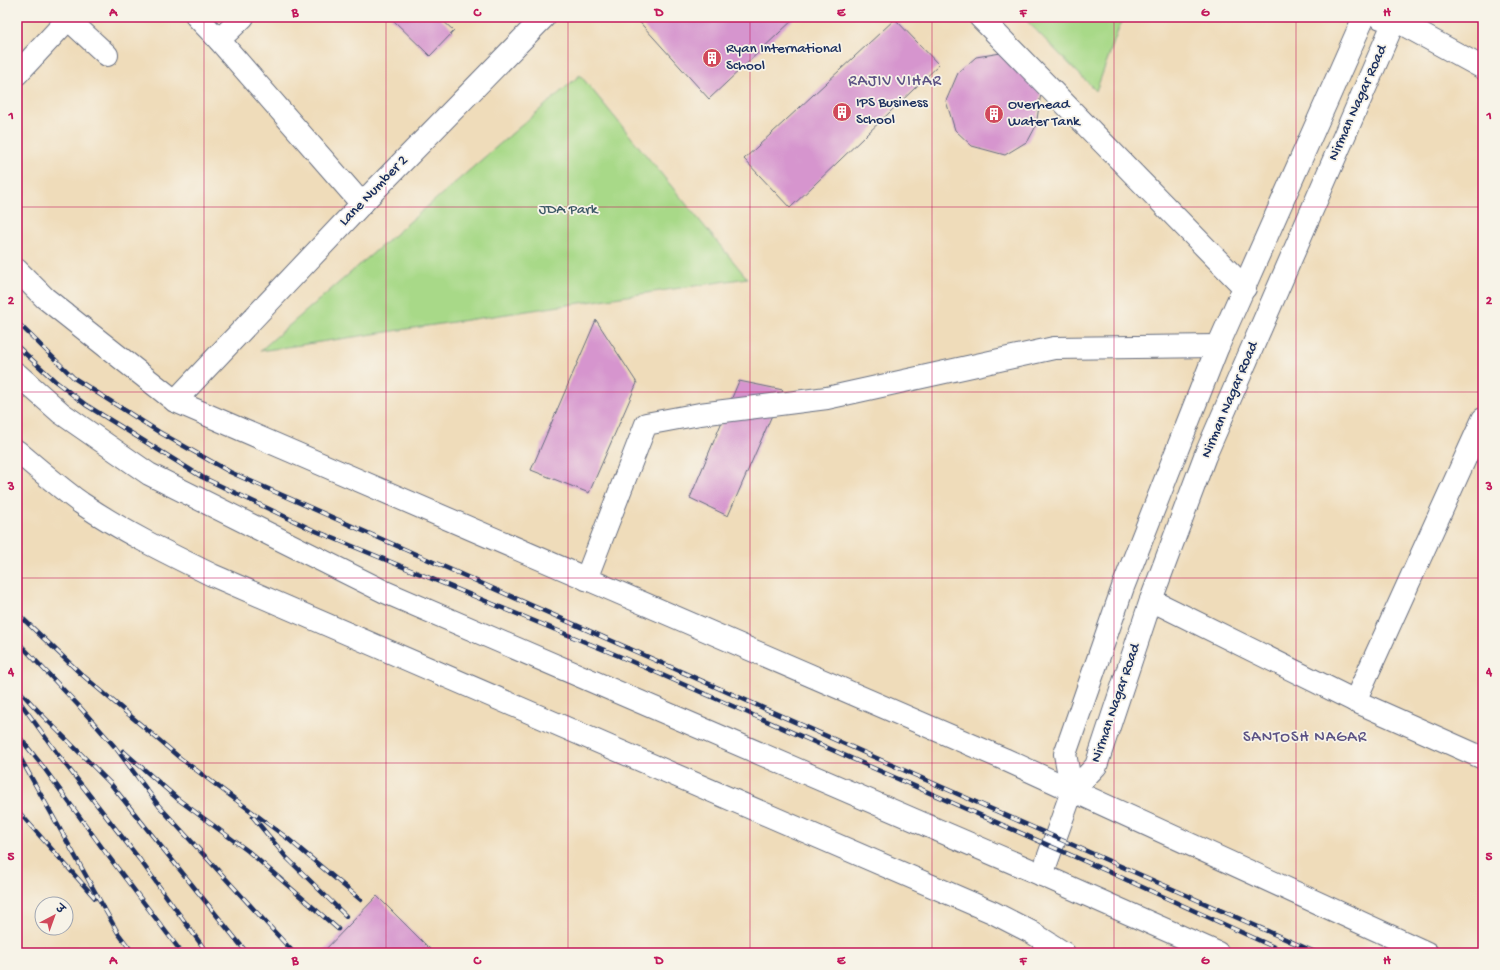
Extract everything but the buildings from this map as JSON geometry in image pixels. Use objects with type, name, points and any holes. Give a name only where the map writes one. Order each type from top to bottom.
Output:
[{"type":"street","points":[[197,17],[219,40],[362,204]]},
{"type":"street","points":[[219,40],[243,17]]},
{"type":"street","name":"Lane Number 2","points":[[174,401],[362,204],[544,17]]},
{"type":"street","points":[[980,17],[1245,288]]},
{"type":"street","name":"Nirman Nagar Road","points":[[1072,791],[1065,754],[1123,586],[1231,315],[1245,288],[1364,17]]},
{"type":"street","points":[[17,74],[69,18],[107,54]]},
{"type":"street","points":[[1389,18],[1483,68]]},
{"type":"street","name":"Nirman Nagar Road","points":[[1072,791],[1096,766],[1151,600],[1205,456],[1389,18]]},
{"type":"street","points":[[17,270],[45,298],[174,401],[997,756],[1428,953]]},
{"type":"street","points":[[586,579],[646,424],[700,414],[827,398],[1054,348],[1218,346]]},
{"type":"street","points":[[17,374],[61,413],[150,474],[385,592],[1042,875],[1218,953]]},
{"type":"street","points":[[1355,701],[1483,419]]},
{"type":"street","points":[[17,451],[41,472],[82,503],[150,545],[212,575],[992,912],[1031,932],[1064,953]]},
{"type":"street","points":[[1151,600],[1355,701],[1483,758]]},
{"type":"street","points":[[1042,875],[1072,791]]},
{"type":"green space","points":[[1023,17],[1123,17],[1096,91]]},
{"type":"green space","name":"JDA Park","points":[[580,75],[747,278],[260,351],[270,342]]},
{"type":"railway","points":[[17,322],[74,378],[159,432],[230,472],[1317,953]]},
{"type":"railway","points":[[17,346],[55,381],[86,405],[202,477],[311,529],[619,656],[1107,871],[1287,953]]},
{"type":"railway","points":[[17,613],[80,673],[180,758],[287,838],[361,900]]},
{"type":"railway","points":[[17,641],[78,705],[115,747],[159,806],[294,953]]},
{"type":"railway","points":[[17,688],[110,783],[247,953]]},
{"type":"railway","points":[[17,698],[59,756],[140,860],[203,947],[209,953]]},
{"type":"railway","points":[[17,734],[182,953]]},
{"type":"railway","points":[[123,751],[179,800],[248,851],[338,929]]},
{"type":"railway","points":[[17,752],[118,933],[133,953]]},
{"type":"railway","points":[[17,810],[95,898]]},
{"type":"railway","points":[[253,817],[286,857],[346,916]]},
{"type":"place","name":"Ryan International School","points":[[712,58]]},
{"type":"place","name":"IPS Business School","points":[[842,112]]},
{"type":"place","name":"Overhead Water Tank","points":[[994,114]]},
{"type":"district","name":"RAJIV VIHAR","points":[[895,82]]},
{"type":"district","name":"SANTOSH NAGAR","points":[[1305,738]]}]
